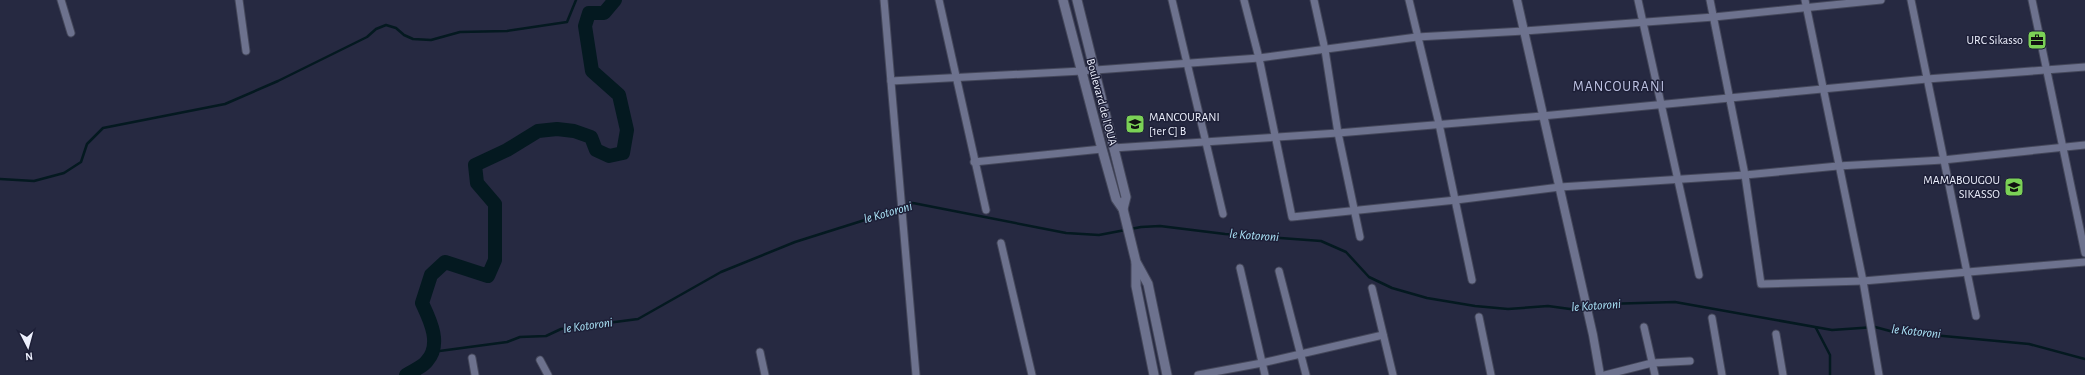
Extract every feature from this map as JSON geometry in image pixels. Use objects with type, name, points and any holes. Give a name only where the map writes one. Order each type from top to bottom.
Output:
[{"type":"main road","name":"Boulevard de l'OUA","points":[[1063,0],[1116,199],[1123,209]]},
{"type":"main road","points":[[1077,0],[1126,197],[1123,209],[1136,262],[1136,286],[1154,375]]},
{"type":"main road","points":[[1136,262],[1148,284],[1167,375]]},
{"type":"street","points":[[61,0],[71,33]]},
{"type":"street","points":[[239,0],[246,51]]},
{"type":"street","points":[[884,0],[916,375]]},
{"type":"street","points":[[939,0],[974,162],[986,210]]},
{"type":"street","points":[[1172,0],[1207,141],[1223,214]]},
{"type":"street","points":[[1244,0],[1259,58],[1292,217],[1456,200],[1560,187],[1745,175],[1838,166],[1943,160],[2085,145]]},
{"type":"street","points":[[1314,0],[1325,50],[1338,133],[1360,237]]},
{"type":"street","points":[[1409,0],[1439,124],[1472,280]]},
{"type":"street","points":[[1516,0],[1542,116],[1560,187],[1593,335],[1600,375]]},
{"type":"street","points":[[1638,0],[1699,275]]},
{"type":"street","points":[[1710,0],[1745,175],[1761,284],[1863,281],[2085,262]]},
{"type":"street","points":[[891,81],[1082,71],[1259,58],[1417,37],[1524,31],[1714,17],[1806,4],[1881,0]]},
{"type":"street","points":[[1911,0],[1976,316]]},
{"type":"street","points":[[2032,0],[2085,253]]},
{"type":"street","points":[[1806,4],[1838,166],[1863,281],[1879,375]]},
{"type":"street","points":[[1113,148],[1338,133],[1542,116],[1927,79],[2085,67]]},
{"type":"street","points":[[974,162],[1102,149]]},
{"type":"street","points":[[1001,244],[1032,375]]},
{"type":"street","points":[[1240,268],[1265,375]]},
{"type":"street","points":[[1279,271],[1306,375]]},
{"type":"street","points":[[1372,288],[1393,375]]},
{"type":"street","points":[[1479,317],[1491,375]]},
{"type":"street","points":[[1712,318],[1722,375]]},
{"type":"street","points":[[1644,327],[1655,375]]},
{"type":"street","points":[[1776,334],[1783,375]]},
{"type":"street","points":[[1198,375],[1262,363],[1383,335]]},
{"type":"street","points":[[760,352],[765,375]]},
{"type":"street","points":[[472,358],[475,375]]},
{"type":"street","points":[[540,360],[548,375]]},
{"type":"street","points":[[1605,375],[1652,363],[1690,361]]},
{"type":"waterway","points":[[0,179],[34,181],[64,173],[81,162],[87,144],[103,128],[225,104],[278,81],[367,37],[376,29],[386,25],[396,28],[404,35],[413,39],[431,40],[460,32],[507,31],[567,22],[576,0]]},
{"type":"waterway","points":[[406,375],[425,363],[434,347],[431,324],[422,303],[431,275],[445,262],[488,276],[495,260],[495,204],[477,183],[475,165],[507,150],[538,131],[557,129],[574,131],[591,137],[596,150],[609,156],[623,153],[627,130],[619,95],[592,71],[585,26],[589,13],[604,13],[615,0]]},
{"type":"waterway","name":"le Kotoroni","points":[[432,352],[507,342],[520,337],[546,336],[561,329],[638,319],[721,272],[795,242],[887,213],[913,203],[1066,233],[1099,235],[1141,227],[1160,226],[1225,234],[1321,241],[1346,252],[1369,277],[1392,288],[1427,298],[1475,306],[1508,309],[1548,306],[1570,309],[1605,304],[1675,302],[1832,330],[1875,327],[1890,331],[2029,344],[2085,359]]},
{"type":"waterway","points":[[1816,328],[1830,355],[1830,375]]},
{"type":"place","name":"URC Sikasso","points":[[2037,40]]},
{"type":"place","name":"MANCOURANI [1er C] B","points":[[1135,124]]},
{"type":"place","name":"MAMABOUGOU SIKASSO","points":[[2014,187]]},
{"type":"district","name":"MANCOURANI","points":[[1619,87]]}]
